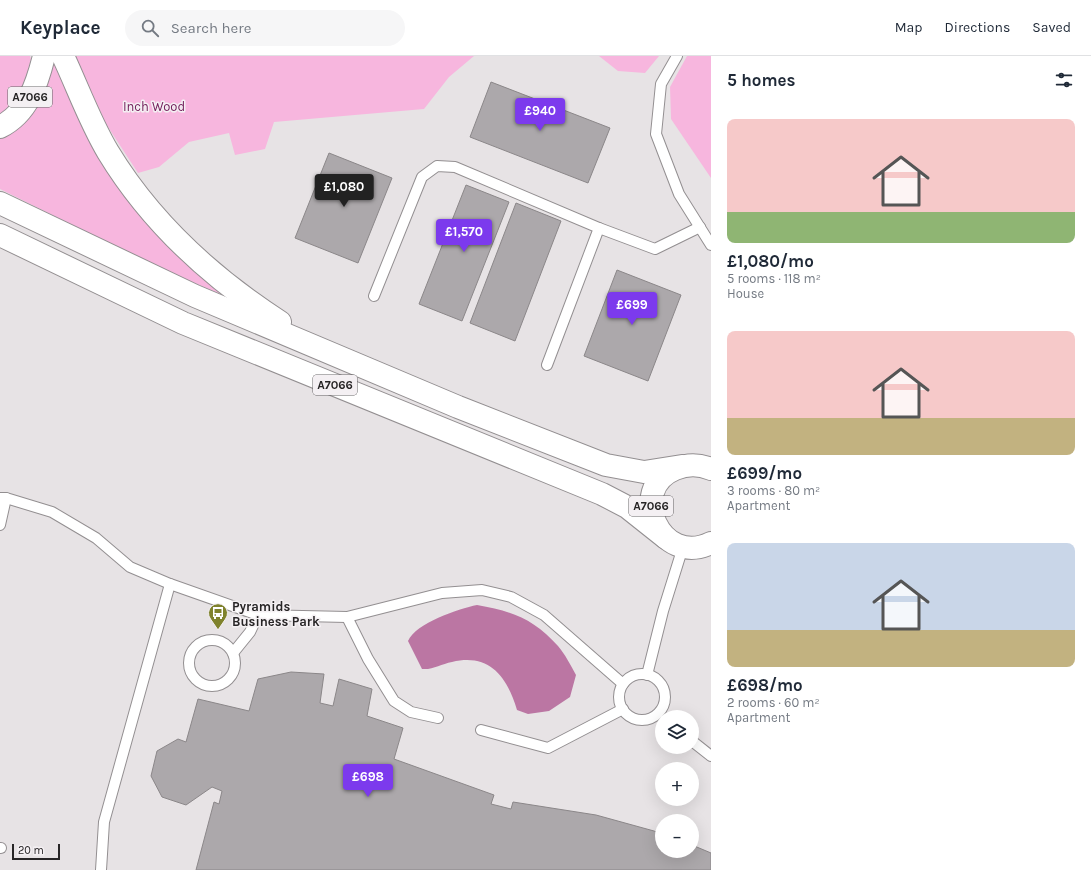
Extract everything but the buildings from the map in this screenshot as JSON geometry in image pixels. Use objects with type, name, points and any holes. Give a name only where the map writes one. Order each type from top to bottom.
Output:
[{"type":"main road","name":"A7066","points":[[0,127],[6,124],[26,106],[38,82],[44,56]]},
{"type":"main road","name":"A7066","points":[[63,56],[88,114],[109,153],[147,208],[200,263],[262,310],[324,350]]},
{"type":"main road","name":"A7066","points":[[0,203],[143,273],[458,407],[606,465],[644,472],[682,466],[711,467]]},
{"type":"main road","name":"A7066","points":[[0,235],[183,323],[602,494],[627,507],[674,543]]},
{"type":"main road","name":"A7066","points":[[674,543],[655,524],[652,516],[651,504],[653,493],[664,476],[682,466]]},
{"type":"main road","points":[[674,543],[709,546]]},
{"type":"lane","points":[[677,56],[661,84],[656,134],[679,194],[711,245]]},
{"type":"lane","points":[[374,296],[422,177],[437,166],[455,167],[655,250],[700,227]]},
{"type":"lane","points":[[547,365],[599,228]]},
{"type":"lane","points":[[0,525],[3,498],[52,512],[96,538],[130,567],[170,584],[258,615],[347,617],[442,592],[482,590],[511,597],[544,615],[623,684]]},
{"type":"lane","points":[[647,674],[663,611],[674,543]]},
{"type":"lane","points":[[101,870],[104,822],[170,584]]},
{"type":"lane","points":[[233,653],[222,642],[208,640],[201,643],[191,653],[189,668],[192,675],[204,685],[219,685],[226,681],[234,668],[233,653],[250,632],[258,615]]},
{"type":"lane","points":[[347,617],[368,658],[394,701],[411,712],[438,718]]},
{"type":"lane","points":[[655,717],[642,720],[631,717],[623,709],[620,694],[623,684],[629,678],[638,674],[647,674],[653,677],[662,686],[665,698],[662,710]]},
{"type":"lane","points":[[481,730],[548,748],[623,709]]},
{"type":"lane","points":[[699,747],[711,756]]},
{"type":"green space","points":[[0,56],[30,56],[31,59],[22,91],[14,103],[0,115]]},
{"type":"green space","points":[[51,56],[84,131],[103,164],[234,300],[153,265],[0,189],[0,137]]},
{"type":"green space","name":"Inch Wood","points":[[75,56],[474,56],[449,77],[424,109],[274,122],[265,149],[235,155],[229,133],[189,142],[159,167],[138,173],[106,124]]},
{"type":"green space","points":[[599,56],[659,56],[645,73],[618,71]]},
{"type":"green space","points":[[687,56],[711,56],[711,178],[671,119],[670,87]]},
{"type":"shaded area","points":[[477,605],[512,613],[531,623],[549,637],[558,646],[568,660],[576,675],[570,697],[549,711],[528,714],[517,710],[508,687],[502,678],[495,670],[487,665],[477,661],[465,660],[448,663],[430,669],[422,669],[408,641],[412,634],[419,628],[449,613]]},
{"type":"place","name":"Pyramids Business Park","points":[[218,630]]}]
